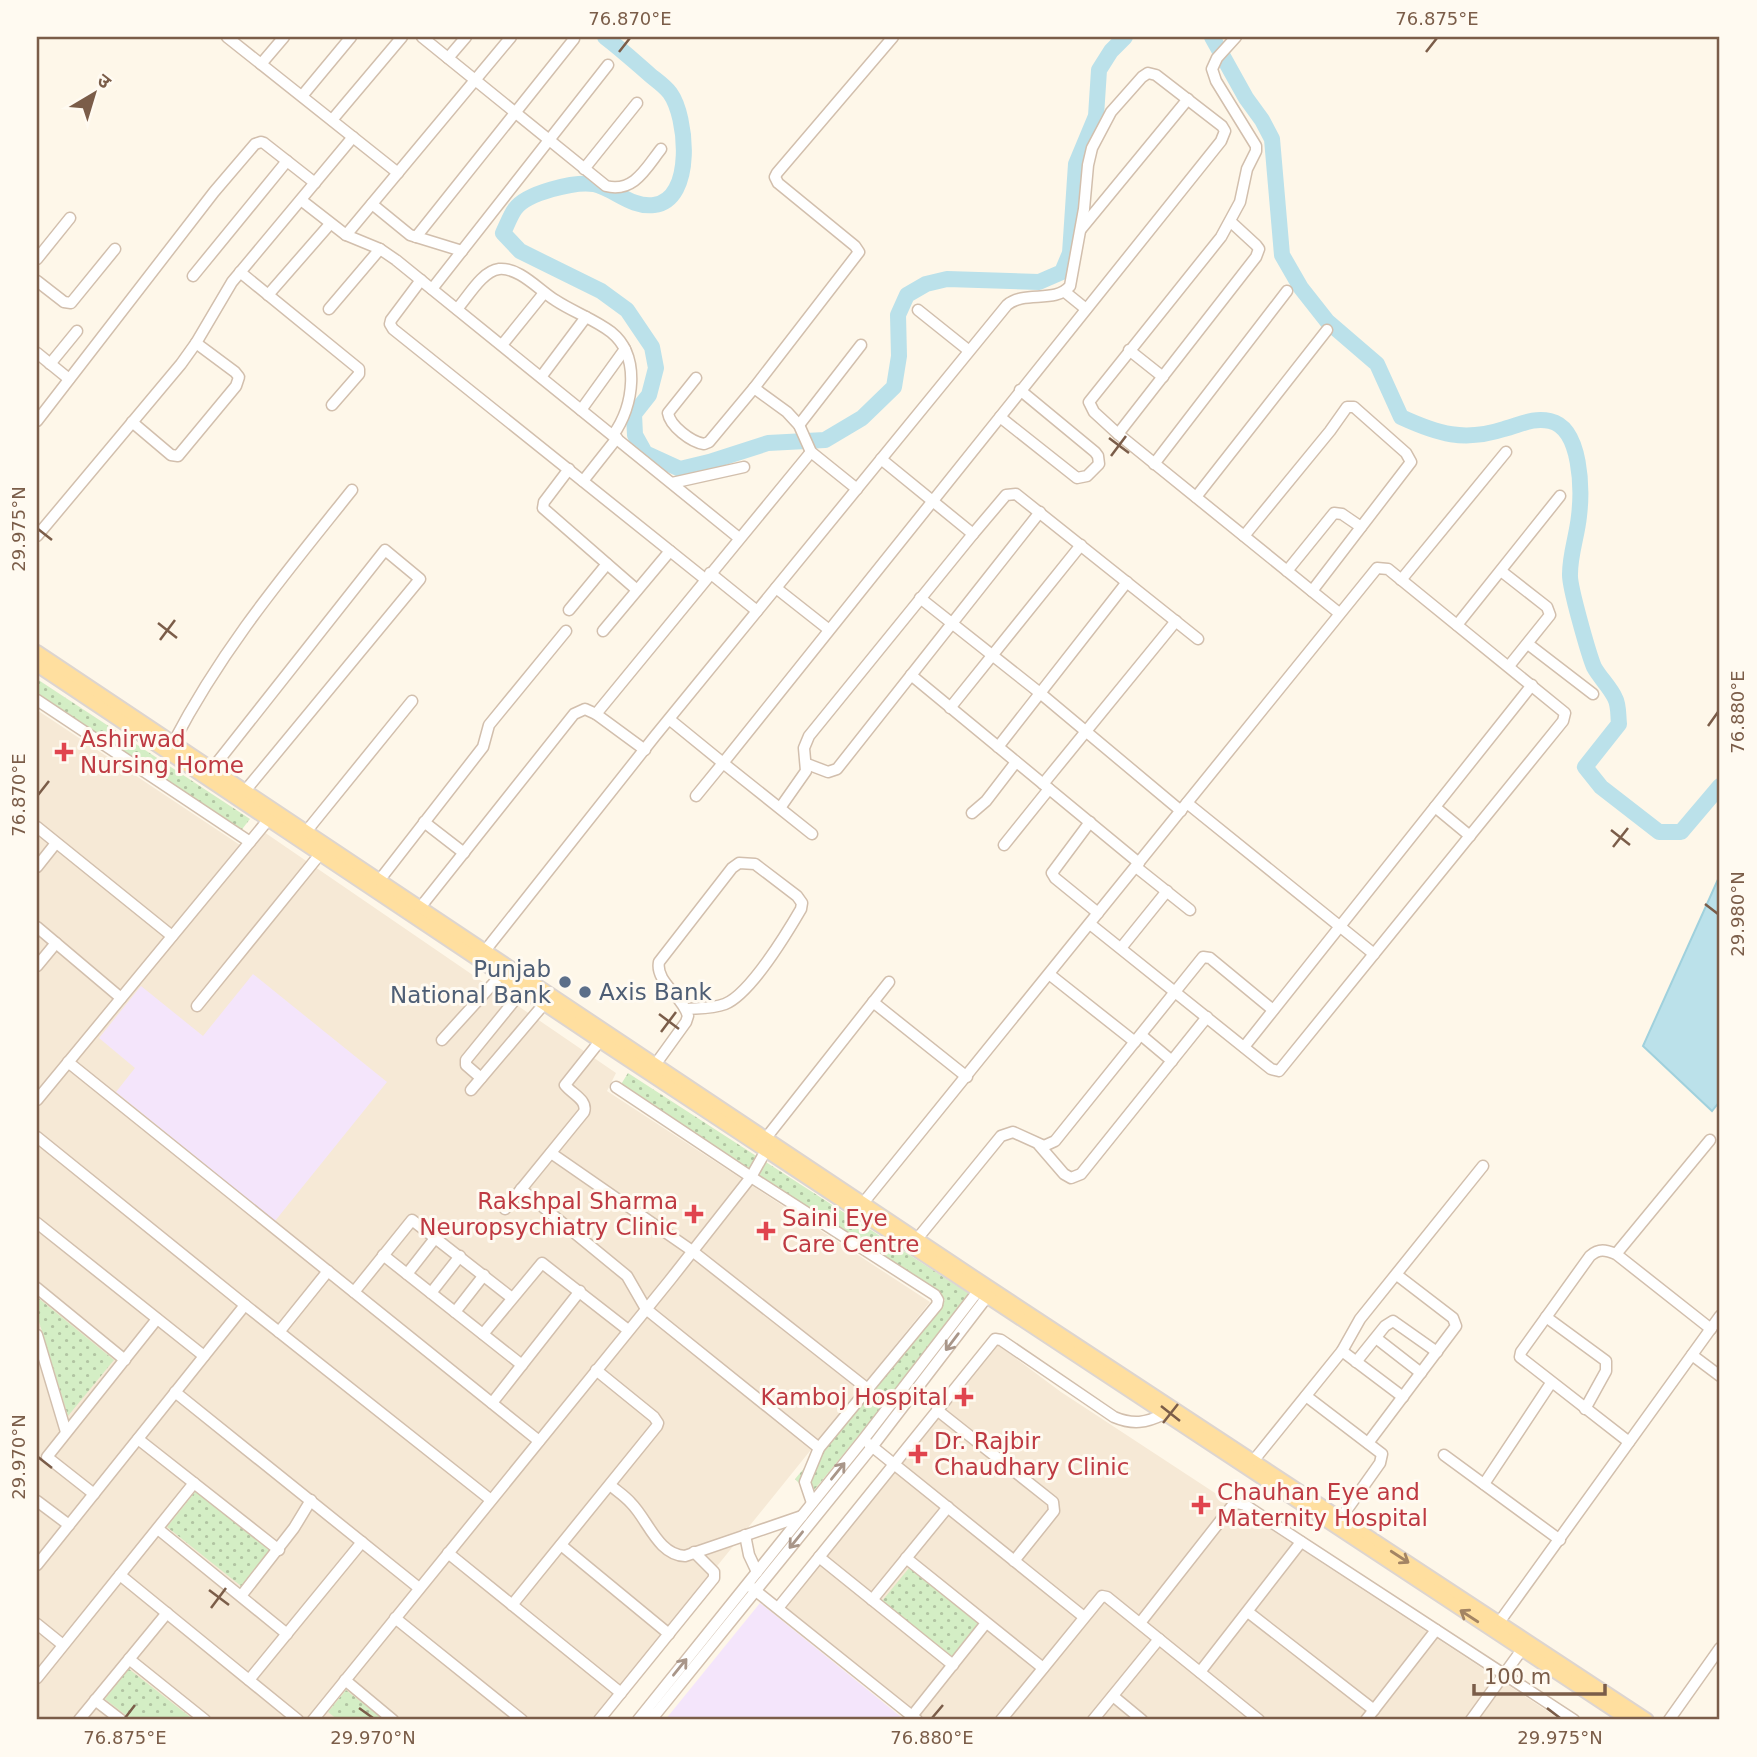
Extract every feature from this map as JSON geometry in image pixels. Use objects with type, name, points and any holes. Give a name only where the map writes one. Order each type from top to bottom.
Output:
[{"type":"main road","points":[[37,652],[245,791],[272,816],[305,833],[323,850],[378,881],[655,1065],[1164,1414],[1525,1646],[1647,1720]]},
{"type":"main road","points":[[37,666],[272,816],[600,1041],[864,1202],[984,1291],[1254,1460],[1496,1627]]},
{"type":"main road","points":[[1525,1646],[1629,1720]]},
{"type":"street","points":[[227,37],[398,173]]},
{"type":"street","points":[[261,64],[284,37]]},
{"type":"street","points":[[302,96],[351,37]]},
{"type":"street","points":[[332,120],[402,37]]},
{"type":"street","points":[[422,37],[606,186],[625,187],[641,175],[661,149]]},
{"type":"street","points":[[448,58],[466,37]]},
{"type":"street","points":[[346,235],[511,37]]},
{"type":"street","points":[[696,378],[670,409],[667,418],[699,444],[704,444],[709,442],[754,388],[859,252],[778,183],[776,173],[893,37]]},
{"type":"street","points":[[1236,37],[1212,69],[1256,146],[1247,169],[1244,191],[1231,222],[1221,237],[1089,402],[1094,412],[1118,434],[1339,613]]},
{"type":"street","points":[[416,237],[574,39]]},
{"type":"street","points":[[432,289],[608,65]]},
{"type":"street","points":[[696,796],[1224,136],[1222,126],[1156,75],[1148,73],[1142,77],[1111,112],[1092,148],[1073,278],[1065,292]]},
{"type":"street","points":[[1081,230],[1188,99]]},
{"type":"street","points":[[584,169],[637,103]]},
{"type":"street","points":[[37,536],[196,343],[226,289],[353,137]]},
{"type":"street","points":[[37,421],[214,192],[255,144],[264,143],[315,183]]},
{"type":"street","points":[[193,276],[287,161]]},
{"type":"street","points":[[301,200],[346,235],[380,249],[421,280],[739,538]]},
{"type":"street","points":[[372,204],[416,237],[462,251]]},
{"type":"street","points":[[37,259],[70,218]]},
{"type":"street","points":[[1118,434],[1258,253],[1256,245],[1231,222]]},
{"type":"street","points":[[268,295],[330,223]]},
{"type":"street","points":[[37,281],[64,302],[71,303],[115,249]]},
{"type":"street","points":[[328,309],[380,249]]},
{"type":"street","points":[[457,309],[485,276],[499,269],[519,275],[612,333],[625,349],[632,390],[624,419],[583,481]]},
{"type":"street","points":[[240,272],[359,369],[359,374],[332,405]]},
{"type":"street","points":[[421,280],[391,320],[390,324],[394,329],[670,551],[757,611]]},
{"type":"street","points":[[1154,464],[1287,290]]},
{"type":"street","points":[[484,952],[669,719],[968,350],[1012,300],[1065,292],[1086,309]]},
{"type":"street","points":[[502,345],[544,293]]},
{"type":"street","points":[[918,310],[968,350]]},
{"type":"street","points":[[541,377],[586,317]]},
{"type":"street","points":[[1196,497],[1327,330]]},
{"type":"street","points":[[50,364],[77,331]]},
{"type":"street","points":[[132,422],[172,455],[178,456],[236,386],[239,377],[235,372],[196,343]]},
{"type":"street","points":[[799,425],[861,345]]},
{"type":"street","points":[[581,410],[625,349]]},
{"type":"street","points":[[1129,350],[1163,377]]},
{"type":"street","points":[[37,353],[69,379]]},
{"type":"street","points":[[754,388],[787,412],[799,425],[806,445],[857,489]]},
{"type":"street","points":[[1000,417],[1077,478],[1087,476],[1099,464],[1095,452],[1020,390]]},
{"type":"street","points":[[1244,536],[1349,405],[1354,407],[1406,453],[1411,462],[1312,591]]},
{"type":"street","points":[[596,714],[739,538],[806,445]]},
{"type":"street","points":[[1401,580],[1506,452]]},
{"type":"street","points":[[881,459],[973,534]]},
{"type":"street","points":[[672,483],[744,467]]},
{"type":"street","points":[[569,469],[544,502],[543,508],[637,590]]},
{"type":"street","points":[[173,743],[197,697],[232,642],[352,490]]},
{"type":"street","points":[[780,808],[803,777],[807,764],[804,748],[809,736],[1001,500],[1011,493],[1022,497],[1198,639]]},
{"type":"street","points":[[1458,625],[1560,496]]},
{"type":"street","points":[[807,764],[828,772],[837,769],[1040,512]]},
{"type":"street","points":[[1287,571],[1334,513],[1342,514],[1362,527]]},
{"type":"street","points":[[950,708],[1081,545]]},
{"type":"street","points":[[212,768],[386,550],[420,579],[245,791]]},
{"type":"street","points":[[603,631],[670,551]]},
{"type":"street","points":[[569,610],[607,564]]},
{"type":"street","points":[[864,1202],[1377,568],[1388,569],[1563,710],[1565,717],[1279,1071],[1271,1069],[1090,924]]},
{"type":"street","points":[[1501,571],[1550,611],[1548,619],[1509,666]]},
{"type":"street","points":[[998,747],[1127,582]]},
{"type":"street","points":[[776,588],[828,629]]},
{"type":"street","points":[[920,598],[1085,731],[1374,954]]},
{"type":"street","points":[[1004,845],[1085,731],[1176,621]]},
{"type":"street","points":[[378,881],[483,747],[489,725],[566,631]]},
{"type":"street","points":[[1528,644],[1593,694]]},
{"type":"street","points":[[911,675],[1090,822],[1190,910]]},
{"type":"street","points":[[1244,1047],[1532,685]]},
{"type":"street","points":[[37,700],[250,842]]},
{"type":"street","points":[[305,833],[412,701]]},
{"type":"street","points":[[419,909],[574,714],[585,709],[596,714],[645,750]]},
{"type":"street","points":[[669,719],[812,834]]},
{"type":"street","points":[[972,813],[986,801],[1016,762]]},
{"type":"street","points":[[1435,807],[1470,836]]},
{"type":"street","points":[[37,1100],[272,816]]},
{"type":"street","points":[[424,822],[464,853]]},
{"type":"street","points":[[1090,822],[1052,873],[1098,913]]},
{"type":"street","points":[[37,827],[172,936]]},
{"type":"street","points":[[37,867],[56,843]]},
{"type":"street","points":[[197,1006],[323,850]]},
{"type":"street","points":[[655,1065],[688,1016],[686,1009],[659,974],[659,962],[732,868],[739,863],[755,864],[797,896],[802,903],[801,909],[752,981],[738,996],[726,1004],[686,1009]]},
{"type":"street","points":[[1121,948],[1167,891]]},
{"type":"street","points":[[37,927],[121,998]]},
{"type":"street","points":[[37,966],[56,943]]},
{"type":"street","points":[[917,1239],[1001,1136],[1013,1132],[1039,1145],[1049,1146],[1055,1141],[1200,960],[1206,957],[1273,1010]]},
{"type":"street","points":[[1049,974],[1172,1061]]},
{"type":"street","points":[[442,1040],[501,975]]},
{"type":"street","points":[[330,1720],[316,1716],[751,1177],[768,1143],[889,982]]},
{"type":"street","points":[[481,1078],[466,1065],[466,1059],[523,990]]},
{"type":"street","points":[[873,1002],[967,1077]]},
{"type":"street","points":[[471,1090],[544,1004]]},
{"type":"street","points":[[1039,1145],[1064,1174],[1076,1178],[1207,1017]]},
{"type":"street","points":[[505,1209],[584,1112],[584,1102],[568,1089],[566,1081],[600,1041]]},
{"type":"street","points":[[68,1062],[539,1441]]},
{"type":"street","points":[[616,1087],[938,1300],[937,1305],[869,1390],[819,1448],[806,1482],[812,1503]]},
{"type":"street","points":[[37,1137],[491,1500]]},
{"type":"street","points":[[1616,1254],[1710,1140]]},
{"type":"street","points":[[551,1153],[691,1250],[869,1390]]},
{"type":"street","points":[[1254,1460],[1342,1351],[1360,1319],[1483,1166]]},
{"type":"street","points":[[521,1189],[626,1276],[646,1309],[819,1448]]},
{"type":"street","points":[[354,1292],[412,1220],[512,1298]]},
{"type":"street","points":[[37,1223],[204,1356]]},
{"type":"street","points":[[407,1274],[436,1237]]},
{"type":"street","points":[[1629,1442],[1520,1357],[1590,1256],[1596,1251],[1606,1250],[1616,1254],[1711,1329]]},
{"type":"street","points":[[383,1255],[522,1365]]},
{"type":"street","points":[[431,1293],[460,1256]]},
{"type":"street","points":[[483,1334],[542,1263],[628,1330]]},
{"type":"street","points":[[279,1332],[328,1271]]},
{"type":"street","points":[[456,1312],[484,1275]]},
{"type":"street","points":[[1368,1443],[1453,1332],[1456,1322],[1397,1275]]},
{"type":"street","points":[[37,1288],[125,1360]]},
{"type":"street","points":[[492,1403],[580,1291]]},
{"type":"street","points":[[651,1720],[984,1291]]},
{"type":"street","points":[[37,1565],[245,1305]]},
{"type":"street","points":[[1496,1627],[1720,1316]]},
{"type":"street","points":[[1546,1317],[1606,1361],[1606,1371],[1585,1409]]},
{"type":"street","points":[[94,1494],[42,1458],[157,1319]]},
{"type":"street","points":[[1356,1362],[1393,1321],[1437,1352]]},
{"type":"street","points":[[37,1335],[66,1432]]},
{"type":"street","points":[[1376,1338],[1421,1373]]},
{"type":"street","points":[[778,1608],[990,1341],[1001,1340],[1125,1422],[1149,1421],[1164,1414]]},
{"type":"street","points":[[1342,1351],[1403,1397]]},
{"type":"street","points":[[1692,1355],[1720,1376]]},
{"type":"street","points":[[512,1605],[659,1423],[596,1370]]},
{"type":"street","points":[[1484,1484],[1551,1383]]},
{"type":"street","points":[[175,1392],[419,1588]]},
{"type":"street","points":[[1306,1396],[1382,1454],[1382,1459],[1341,1518]]},
{"type":"street","points":[[937,1410],[1053,1502],[1054,1511],[1014,1561]]},
{"type":"street","points":[[138,1439],[279,1550]]},
{"type":"street","points":[[868,1443],[1084,1616]]},
{"type":"street","points":[[638,1720],[752,1587],[757,1572],[812,1503],[868,1443]]},
{"type":"street","points":[[1444,1455],[1560,1540]]},
{"type":"street","points":[[37,1678],[194,1483]]},
{"type":"street","points":[[610,1485],[631,1502],[669,1552],[676,1556],[685,1556],[802,1516]]},
{"type":"street","points":[[240,1596],[279,1550],[311,1500]]},
{"type":"street","points":[[37,1501],[69,1525]]},
{"type":"street","points":[[1140,1623],[1237,1503],[1245,1505],[1574,1720]]},
{"type":"street","points":[[872,1600],[947,1507]]},
{"type":"street","points":[[158,1529],[287,1634]]},
{"type":"street","points":[[745,1535],[749,1555],[757,1572]]},
{"type":"street","points":[[249,1680],[362,1542]]},
{"type":"street","points":[[1200,1672],[1301,1542]]},
{"type":"street","points":[[561,1545],[669,1634]]},
{"type":"street","points":[[598,1720],[715,1575],[694,1552]]},
{"type":"street","points":[[447,1553],[621,1693]]},
{"type":"street","points":[[819,1557],[953,1665]]},
{"type":"street","points":[[906,1558],[1043,1668]]},
{"type":"street","points":[[120,1575],[298,1720]]},
{"type":"street","points":[[752,1587],[915,1718],[986,1623]]},
{"type":"street","points":[[1001,1720],[1102,1596],[1140,1623],[1259,1720]]},
{"type":"street","points":[[1248,1612],[1374,1710]]},
{"type":"street","points":[[79,1720],[167,1613]]},
{"type":"street","points":[[395,1618],[517,1719]]},
{"type":"street","points":[[37,1624],[63,1645]]},
{"type":"street","points":[[1366,1720],[1436,1630]]},
{"type":"street","points":[[1093,1720],[1159,1639]]},
{"type":"street","points":[[1471,1720],[1525,1646]]},
{"type":"street","points":[[1669,1720],[1720,1648]]},
{"type":"street","points":[[129,1659],[205,1720]]},
{"type":"street","points":[[345,1680],[393,1720]]},
{"type":"street","points":[[1113,1696],[1142,1720]]},
{"type":"street","points":[[95,1700],[121,1720]]},
{"type":"shaded area","points":[[37,710],[249,851],[264,832],[616,1073],[607,1091],[930,1302],[593,1720],[37,1720]]},
{"type":"shaded area","points":[[253,974],[387,1082],[275,1221],[116,1092],[135,1068],[99,1038],[141,986],[203,1036]]},
{"type":"shaded area","points":[[994,1342],[1061,1392],[1561,1720],[926,1720],[784,1607]]},
{"type":"shaded area","points":[[760,1603],[905,1720],[665,1720]]},
{"type":"green space","points":[[37,679],[250,819],[236,837],[37,704]]},
{"type":"green space","points":[[628,1073],[973,1296],[810,1495],[795,1479],[945,1300],[620,1086]]},
{"type":"green space","points":[[37,1297],[114,1360],[68,1416],[37,1315]]},
{"type":"green space","points":[[196,1491],[270,1551],[241,1586],[167,1527]]},
{"type":"green space","points":[[909,1568],[979,1624],[953,1657],[882,1601]]},
{"type":"green space","points":[[129,1669],[194,1720],[132,1720],[105,1699]]},
{"type":"green space","points":[[346,1690],[384,1720],[338,1720],[328,1712]]},
{"type":"water","points":[[1720,875],[1720,1101],[1712,1111],[1643,1046]]},
{"type":"waterway","points":[[605,37],[666,88],[676,104],[684,156],[676,189],[667,200],[654,205],[638,204],[594,184],[575,184],[552,189],[521,203],[513,212],[503,233],[520,251],[601,291],[627,310],[652,347],[656,368],[649,395],[634,414],[635,435],[645,453],[680,469],[768,443],[825,440],[862,418],[894,387],[899,356],[898,315],[907,295],[926,284],[947,279],[1039,282],[1062,272],[1070,253],[1076,164],[1096,116],[1099,70],[1111,51],[1125,37]]},
{"type":"waterway","points":[[1212,37],[1272,139],[1282,255],[1301,288],[1327,321],[1377,364],[1401,417],[1439,432],[1464,435],[1490,433],[1544,420],[1561,426],[1568,435],[1574,448],[1580,477],[1580,505],[1570,567],[1571,581],[1591,660],[1616,701],[1619,724],[1585,767],[1601,787],[1659,832],[1681,832],[1720,786]]},
{"type":"place","name":"Ashirwad Nursing Home","points":[[64,752]]},
{"type":"place","name":"Punjab National Bank","points":[[565,982]]},
{"type":"place","name":"Axis Bank","points":[[585,992]]},
{"type":"place","name":"Rakshpal Sharma Neuropsychiatry Clinic","points":[[694,1214]]},
{"type":"place","name":"Saini Eye Care Centre","points":[[766,1231]]},
{"type":"place","name":"Kamboj Hospital","points":[[964,1397]]},
{"type":"place","name":"Dr. Rajbir Chaudhary Clinic","points":[[918,1454]]},
{"type":"place","name":"Chauhan Eye and Maternity Hospital","points":[[1201,1505]]}]
